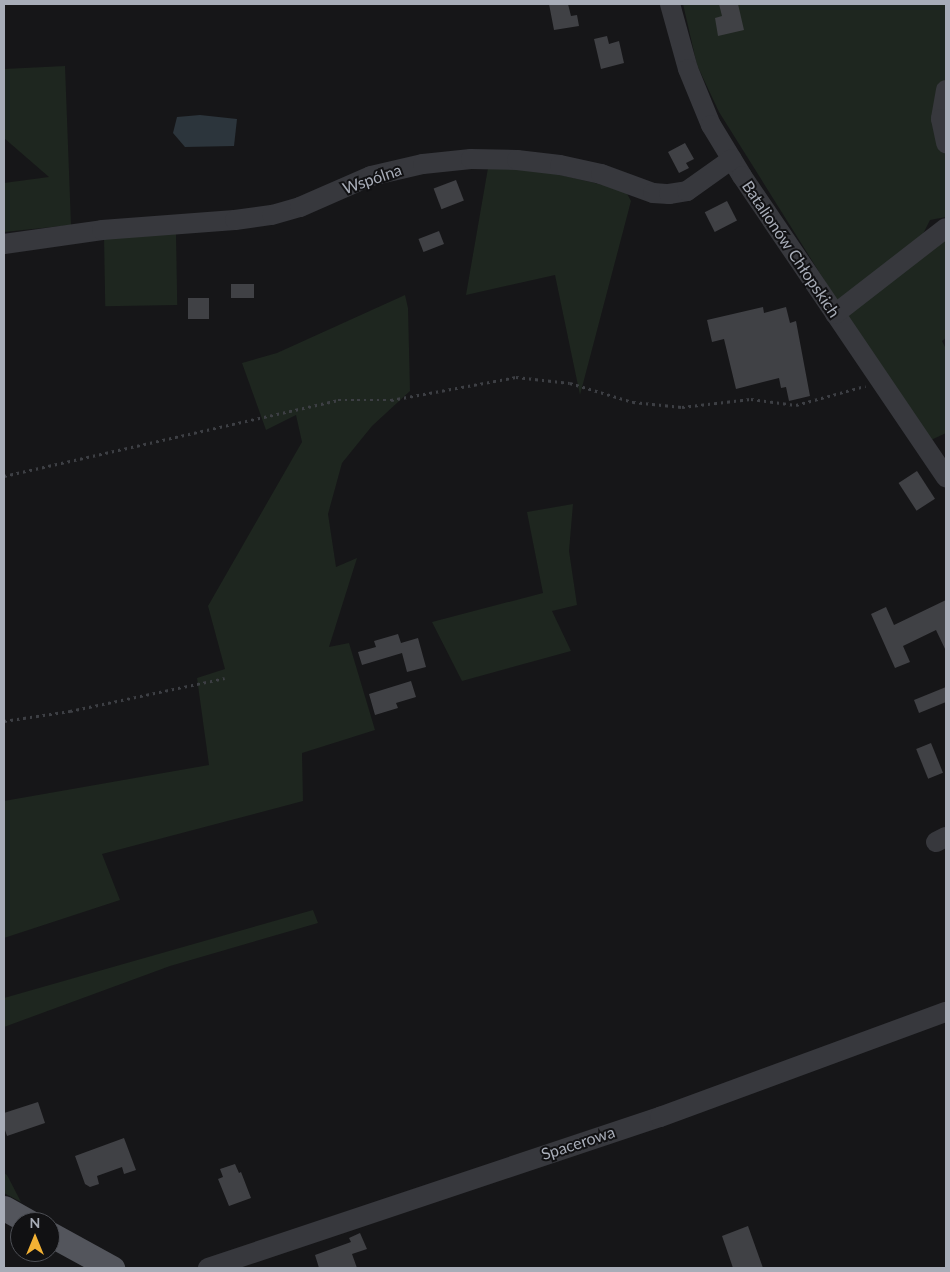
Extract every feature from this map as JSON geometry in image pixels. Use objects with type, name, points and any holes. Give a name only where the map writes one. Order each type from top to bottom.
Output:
[{"type":"main road","points":[[60,1239],[112,1268]]},
{"type":"street","name":"Batalionów Chłopskich","points":[[670,4],[699,99],[711,125],[835,314],[946,478]]},
{"type":"street","points":[[946,90],[941,119],[946,143]]},
{"type":"street","name":"Wspólna","points":[[4,244],[102,230],[225,221],[272,215],[300,207],[371,176],[423,164],[471,159],[517,160],[560,165],[601,174],[653,193],[669,194],[687,191],[732,159]]},
{"type":"street","points":[[835,314],[946,228]]},
{"type":"street","name":"Spacerowa","points":[[208,1268],[660,1117],[946,1012]]},
{"type":"path","points":[[4,476],[338,400],[391,400],[516,377],[570,383],[633,402],[682,407],[751,399],[796,405],[853,391],[880,380]]},
{"type":"path","points":[[4,721],[70,710],[225,678]]},
{"type":"shaded area","points":[[683,4],[946,4],[946,217],[930,220],[922,236],[838,302],[719,112],[697,65]]},
{"type":"shaded area","points":[[65,66],[71,225],[4,232],[4,183],[49,177],[4,138],[4,69]]},
{"type":"shaded area","points":[[200,115],[237,119],[234,146],[185,147],[173,133],[177,117]]},
{"type":"shaded area","points":[[488,168],[535,169],[625,190],[631,201],[580,395],[555,275],[466,295]]},
{"type":"shaded area","points":[[176,234],[177,305],[105,306],[104,235]]},
{"type":"shaded area","points":[[946,234],[946,338],[942,341],[946,349],[946,433],[931,440],[844,316]]},
{"type":"shaded area","points":[[405,295],[408,308],[410,391],[372,426],[342,463],[328,514],[336,567],[357,558],[329,647],[349,643],[375,730],[302,753],[303,801],[102,854],[120,900],[4,938],[4,801],[209,765],[197,678],[225,669],[208,606],[302,442],[296,415],[266,430],[242,363],[277,353]]},
{"type":"shaded area","points":[[573,504],[569,551],[577,605],[552,611],[571,651],[462,681],[432,622],[543,593],[527,512]]},
{"type":"shaded area","points":[[313,910],[318,923],[170,966],[4,1027],[4,998]]},
{"type":"shaded area","points":[[4,1173],[7,1175],[21,1202],[4,1193]]},
{"type":"building","points":[[549,4],[568,4],[571,16],[577,15],[579,26],[554,30]]},
{"type":"building","points":[[719,4],[738,4],[744,30],[718,36],[715,18],[722,16]]},
{"type":"building","points":[[607,36],[609,44],[619,41],[624,63],[601,69],[594,39]]},
{"type":"building","points":[[685,143],[694,159],[686,163],[689,168],[679,173],[668,152]]},
{"type":"building","points":[[456,180],[464,201],[441,209],[434,189]]},
{"type":"building","points":[[727,201],[737,221],[715,232],[705,212]]},
{"type":"building","points":[[439,231],[444,244],[423,252],[418,239]]},
{"type":"building","points":[[231,284],[254,284],[254,298],[231,298]]},
{"type":"building","points":[[188,298],[209,298],[209,319],[188,319]]},
{"type":"building","points":[[763,307],[764,313],[786,307],[790,323],[796,321],[810,396],[789,401],[786,387],[781,388],[779,378],[736,389],[724,339],[712,342],[707,320]]},
{"type":"building","points":[[917,471],[935,499],[917,511],[899,483]]},
{"type":"building","points":[[946,600],[946,651],[936,630],[903,646],[910,662],[895,668],[871,614],[886,607],[894,625]]},
{"type":"building","points":[[398,634],[401,643],[418,638],[426,667],[407,672],[402,653],[362,665],[358,652],[376,647],[374,641]]},
{"type":"building","points":[[411,681],[416,697],[396,703],[398,708],[375,715],[369,694]]},
{"type":"building","points":[[946,687],[946,702],[919,713],[914,700]]},
{"type":"building","points":[[931,743],[943,773],[928,779],[916,749]]},
{"type":"building","points":[[38,1102],[45,1123],[7,1136],[4,1127],[4,1113]]},
{"type":"building","points":[[124,1138],[136,1170],[124,1174],[122,1167],[97,1176],[99,1184],[90,1187],[85,1184],[75,1156]]},
{"type":"building","points":[[235,1164],[239,1173],[241,1172],[251,1198],[229,1206],[218,1179],[223,1177],[220,1169]]},
{"type":"building","points":[[748,1226],[763,1268],[733,1268],[722,1236]]},
{"type":"building","points":[[360,1233],[367,1249],[352,1254],[357,1268],[319,1268],[315,1255],[351,1242],[349,1238]]}]
